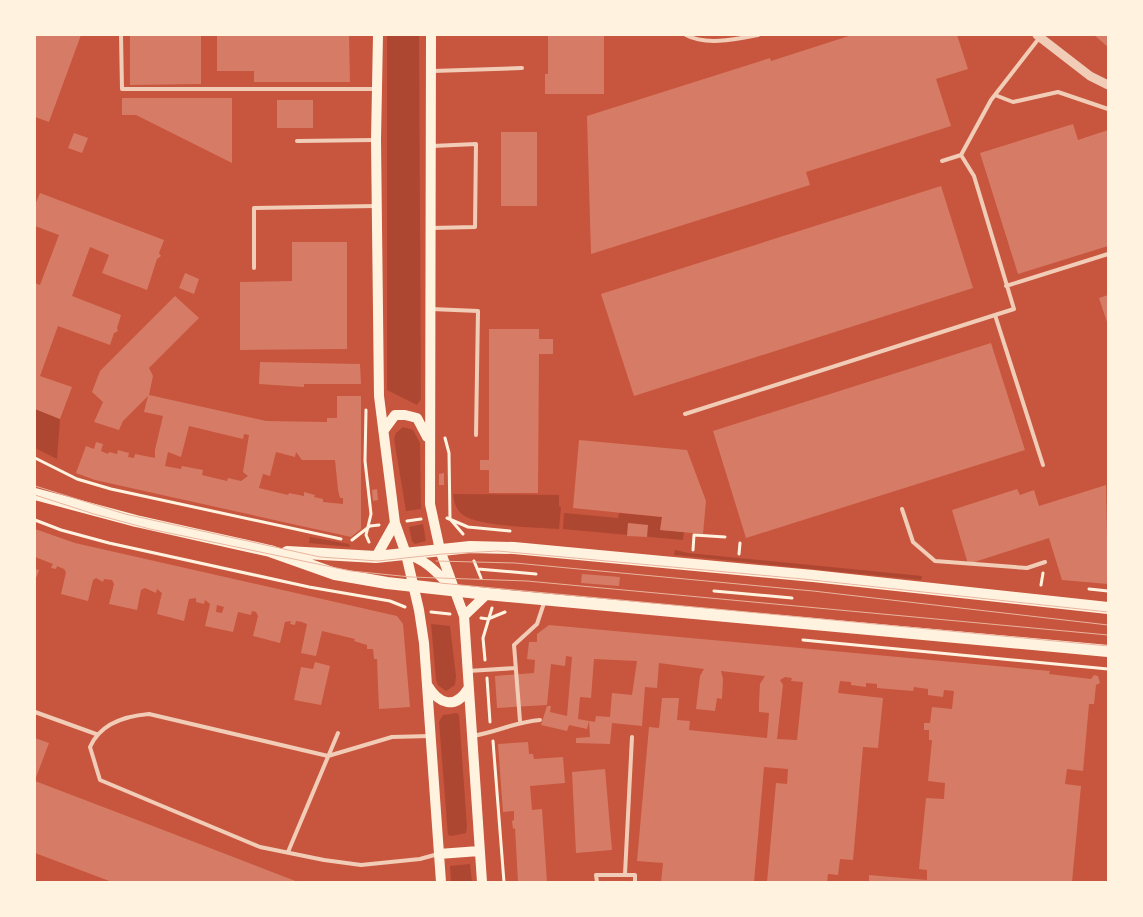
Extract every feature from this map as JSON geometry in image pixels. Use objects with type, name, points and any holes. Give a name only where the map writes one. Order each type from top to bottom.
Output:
[{"type":"main road","points":[[378,35],[379,89],[376,140],[379,396],[395,523],[406,554],[419,610],[428,686],[441,882]]},
{"type":"main road","points":[[431,35],[430,504],[440,550],[464,616],[482,882]]},
{"type":"main road","points":[[384,430],[388,422],[395,415],[412,416],[421,423],[429,440]]},
{"type":"main road","points":[[35,484],[50,496]]},
{"type":"main road","points":[[35,494],[50,496],[136,521],[270,551],[335,574],[413,586],[1108,651]]},
{"type":"main road","points":[[376,557],[395,523]]},
{"type":"main road","points":[[270,551],[376,557],[470,547],[522,549],[813,576],[1108,608]]},
{"type":"main road","points":[[406,554],[416,557],[431,566],[455,590]]},
{"type":"main road","points":[[464,616],[487,594]]},
{"type":"main road","points":[[428,686],[438,700],[446,702],[460,699],[468,689]]},
{"type":"main road","points":[[439,854],[479,851]]},
{"type":"street","points":[[1038,36],[1090,76],[1108,85]]},
{"type":"lane","points":[[121,35],[122,89],[379,89]]},
{"type":"lane","points":[[686,35],[692,38],[716,41],[758,35]]},
{"type":"lane","points":[[942,161],[961,155],[995,95],[1038,36]]},
{"type":"lane","points":[[430,71],[522,68]]},
{"type":"lane","points":[[995,95],[1013,102],[1058,92],[1108,109]]},
{"type":"lane","points":[[297,142],[376,140]]},
{"type":"lane","points":[[430,146],[476,144],[475,227],[430,228]]},
{"type":"lane","points":[[685,414],[1014,309],[974,176],[961,155]]},
{"type":"lane","points":[[254,268],[254,208],[378,206]]},
{"type":"lane","points":[[1006,286],[1108,254]]},
{"type":"lane","points":[[429,309],[478,311],[476,435]]},
{"type":"lane","points":[[995,315],[1043,465]]},
{"type":"lane","points":[[902,509],[913,542],[935,561],[1026,568],[1045,562]]},
{"type":"lane","points":[[520,722],[514,645],[537,624],[545,598]]},
{"type":"lane","points":[[467,671],[516,668]]},
{"type":"lane","points":[[35,712],[96,734]]},
{"type":"lane","points":[[430,736],[392,737],[328,756],[149,714],[127,716],[96,734],[90,747],[100,780],[260,847],[324,860],[361,865],[439,854]]},
{"type":"lane","points":[[471,736],[492,734],[520,722],[540,720]]},
{"type":"lane","points":[[288,852],[338,733]]},
{"type":"lane","points":[[625,874],[632,737]]},
{"type":"lane","points":[[597,882],[596,875],[625,874],[635,874],[635,882]]},
{"type":"path","points":[[449,453],[450,519],[466,539]]},
{"type":"path","points":[[35,458],[77,479],[111,489],[352,541],[370,526],[380,525]]},
{"type":"path","points":[[366,460],[375,460]]},
{"type":"path","points":[[370,504],[379,503]]},
{"type":"path","points":[[407,521],[422,519]]},
{"type":"path","points":[[35,520],[61,530],[109,543],[309,587],[390,601],[401,606]]},
{"type":"path","points":[[369,541],[366,535],[370,526]]},
{"type":"path","points":[[693,550],[694,535],[725,538]]},
{"type":"path","points":[[739,555],[740,543]]},
{"type":"path","points":[[480,575],[477,567],[536,574]]},
{"type":"path","points":[[1103,590],[1104,584]]},
{"type":"path","points":[[714,591],[792,598]]},
{"type":"path","points":[[492,609],[483,638],[504,882]]},
{"type":"path","points":[[429,612],[447,614]]},
{"type":"path","points":[[482,618],[488,619],[500,613],[508,612]]},
{"type":"path","points":[[794,639],[1108,669]]},
{"type":"shaded area","points":[[387,35],[419,35],[421,399],[417,405],[387,390]]},
{"type":"shaded area","points":[[35,409],[60,419],[57,459],[35,448]]},
{"type":"shaded area","points":[[403,427],[413,430],[420,443],[421,509],[406,511],[394,439],[396,433]]},
{"type":"shaded area","points":[[453,494],[559,495],[559,506],[561,507],[559,529],[495,524],[471,519],[459,511]]},
{"type":"shaded area","points":[[564,513],[618,518],[619,513],[662,517],[661,530],[684,532],[683,540],[563,529]]},
{"type":"shaded area","points":[[423,524],[426,541],[415,544],[412,541],[409,527]]},
{"type":"shaded area","points":[[310,537],[349,544],[350,547],[309,543]]},
{"type":"shaded area","points":[[675,550],[688,553],[922,576],[921,580],[674,555]]},
{"type":"shaded area","points":[[431,624],[450,626],[456,676],[455,685],[446,691],[438,685],[436,679]]},
{"type":"shaded area","points":[[457,713],[459,715],[467,827],[466,833],[452,836],[448,835],[439,722],[443,715]]},
{"type":"shaded area","points":[[470,864],[472,882],[451,882],[450,866]]},
{"type":"building","points":[[35,35],[81,35],[49,122],[35,117]]},
{"type":"building","points":[[130,35],[201,35],[201,84],[130,85]]},
{"type":"building","points":[[217,35],[349,35],[350,82],[254,82],[254,71],[217,71]]},
{"type":"building","points":[[548,35],[604,35],[604,94],[545,94],[545,74],[548,74]]},
{"type":"building","points":[[852,35],[957,35],[968,69],[936,79],[951,126],[806,172],[810,185],[591,254],[587,116],[770,58],[771,61]]},
{"type":"building","points":[[1094,35],[1108,35],[1108,47]]},
{"type":"building","points":[[122,98],[232,98],[232,163],[136,115],[122,115]]},
{"type":"building","points":[[277,100],[313,100],[313,128],[277,128]]},
{"type":"building","points":[[1073,124],[1078,140],[1108,130],[1108,246],[1018,274],[980,153]]},
{"type":"building","points":[[501,132],[537,132],[537,206],[501,206]]},
{"type":"building","points":[[74,133],[88,138],[82,153],[68,148]]},
{"type":"building","points":[[941,186],[973,288],[634,396],[601,294]]},
{"type":"building","points":[[40,193],[164,240],[159,253],[161,256],[157,259],[147,290],[102,273],[109,255],[90,247],[72,296],[121,315],[117,328],[118,331],[114,333],[110,345],[58,326],[40,376],[72,387],[60,419],[35,409],[35,283],[40,285],[59,235],[35,226],[35,205]]},
{"type":"building","points":[[292,242],[347,242],[347,349],[240,350],[240,282],[292,281]]},
{"type":"building","points":[[185,273],[199,279],[194,294],[179,288]]},
{"type":"building","points":[[1108,295],[1108,325],[1099,298]]},
{"type":"building","points":[[175,296],[199,318],[149,368],[153,376],[149,395],[266,421],[327,422],[327,418],[337,418],[337,396],[361,396],[361,529],[351,537],[95,480],[76,473],[86,446],[94,449],[96,442],[103,444],[101,451],[108,454],[109,452],[117,454],[118,450],[129,453],[128,457],[134,458],[135,454],[155,458],[163,416],[144,412],[148,396],[123,421],[119,430],[94,422],[103,402],[92,392],[100,371]],"holes":[[[189,426],[243,439],[244,434],[249,435],[243,472],[248,476],[241,481],[228,478],[227,481],[202,475],[203,470],[182,466],[181,469],[165,466],[168,452],[181,457]],[[276,452],[295,457],[296,452],[302,460],[335,460],[338,490],[340,498],[343,498],[343,504],[323,502],[323,499],[304,492],[304,496],[289,493],[288,495],[259,488],[263,474],[270,476]]]},
{"type":"building","points":[[489,329],[539,329],[539,339],[553,339],[553,354],[539,354],[538,493],[489,493],[489,470],[480,470],[480,460],[489,460]]},
{"type":"building","points":[[991,343],[1025,450],[746,538],[713,431]]},
{"type":"building","points":[[260,362],[360,364],[361,384],[304,384],[304,387],[259,384]]},
{"type":"building","points":[[579,440],[687,450],[706,501],[703,534],[660,530],[662,517],[573,508]]},
{"type":"building","points":[[444,473],[444,485],[439,485],[439,474]]},
{"type":"building","points":[[1106,485],[1108,584],[1062,580],[1049,538],[968,564],[952,510],[1017,489],[1020,495],[1034,490],[1039,506]]},
{"type":"building","points":[[377,489],[378,500],[373,501],[372,490]]},
{"type":"building","points":[[628,523],[648,525],[647,537],[627,536]]},
{"type":"building","points":[[35,529],[75,543],[397,616],[403,624],[410,707],[379,709],[377,659],[374,659],[373,649],[367,649],[367,645],[354,641],[355,639],[322,631],[316,656],[301,653],[307,624],[302,622],[296,621],[295,625],[290,624],[291,621],[285,622],[280,643],[253,636],[258,616],[256,612],[252,611],[251,615],[238,612],[233,632],[205,626],[210,604],[205,600],[204,604],[196,602],[196,598],[189,599],[184,621],[157,614],[162,593],[157,589],[156,593],[145,588],[141,590],[137,610],[109,604],[114,584],[112,580],[104,579],[103,582],[96,578],[93,580],[88,601],[61,594],[66,572],[64,569],[57,566],[56,569],[51,568],[53,564],[35,557]],"holes":[[[217,605],[224,607],[222,613],[216,612]]]},
{"type":"building","points":[[35,569],[39,570],[35,581]]},
{"type":"building","points":[[582,574],[620,577],[619,586],[581,583]]},
{"type":"building","points":[[549,625],[1050,671],[1049,674],[1091,679],[1094,675],[1098,676],[1100,683],[1096,685],[1094,704],[1089,704],[1083,771],[1067,769],[1065,784],[1081,786],[1072,882],[869,882],[869,875],[927,880],[927,870],[919,869],[926,798],[944,799],[945,783],[928,781],[932,740],[929,740],[929,730],[924,730],[924,723],[930,723],[932,707],[952,709],[954,691],[944,690],[943,697],[928,695],[928,689],[914,687],[913,691],[877,688],[877,684],[866,683],[866,687],[840,681],[838,693],[883,698],[878,748],[863,747],[853,860],[840,859],[838,875],[828,874],[827,882],[767,882],[776,783],[787,784],[788,769],[764,767],[754,882],[661,882],[663,863],[637,861],[649,727],[659,728],[662,698],[679,698],[677,720],[690,721],[689,730],[767,738],[769,713],[759,712],[760,684],[765,676],[721,671],[723,679],[722,699],[717,698],[715,711],[696,709],[700,676],[704,669],[659,663],[657,688],[645,687],[642,726],[612,723],[610,744],[576,743],[576,738],[590,737],[589,721],[587,729],[569,725],[567,731],[541,725],[547,706],[551,706],[550,712],[567,716],[572,657],[566,656],[565,666],[551,664],[547,705],[497,708],[495,676],[534,673],[535,660],[527,659],[529,642],[537,642],[537,634]],"holes":[[[594,659],[637,661],[632,695],[612,693],[610,717],[596,716],[595,722],[578,719],[580,697],[591,698]],[[785,677],[792,678],[791,681],[803,682],[797,740],[777,739],[783,685],[780,680]]]},
{"type":"building","points":[[315,662],[330,666],[321,705],[294,700],[301,667],[313,669]]},
{"type":"building","points":[[35,738],[49,743],[35,780]]},
{"type":"building","points":[[528,742],[529,754],[533,754],[534,759],[563,757],[565,783],[530,786],[532,810],[542,809],[547,882],[518,882],[515,828],[513,829],[512,821],[514,820],[514,811],[503,812],[498,744]]},
{"type":"building","points":[[605,769],[612,850],[576,853],[572,772]]},
{"type":"building","points":[[35,781],[298,882],[112,882],[35,853]]},
{"type":"tram line","points":[[35,486],[125,514],[320,557],[378,561],[442,554],[498,551],[803,579],[1108,612]]},
{"type":"tram line","points":[[35,495],[150,529],[351,571],[411,577],[527,581],[1108,635]]},
{"type":"tram line","points":[[436,561],[515,563],[813,591],[1108,625]]},
{"type":"tram line","points":[[440,583],[1108,646]]}]
